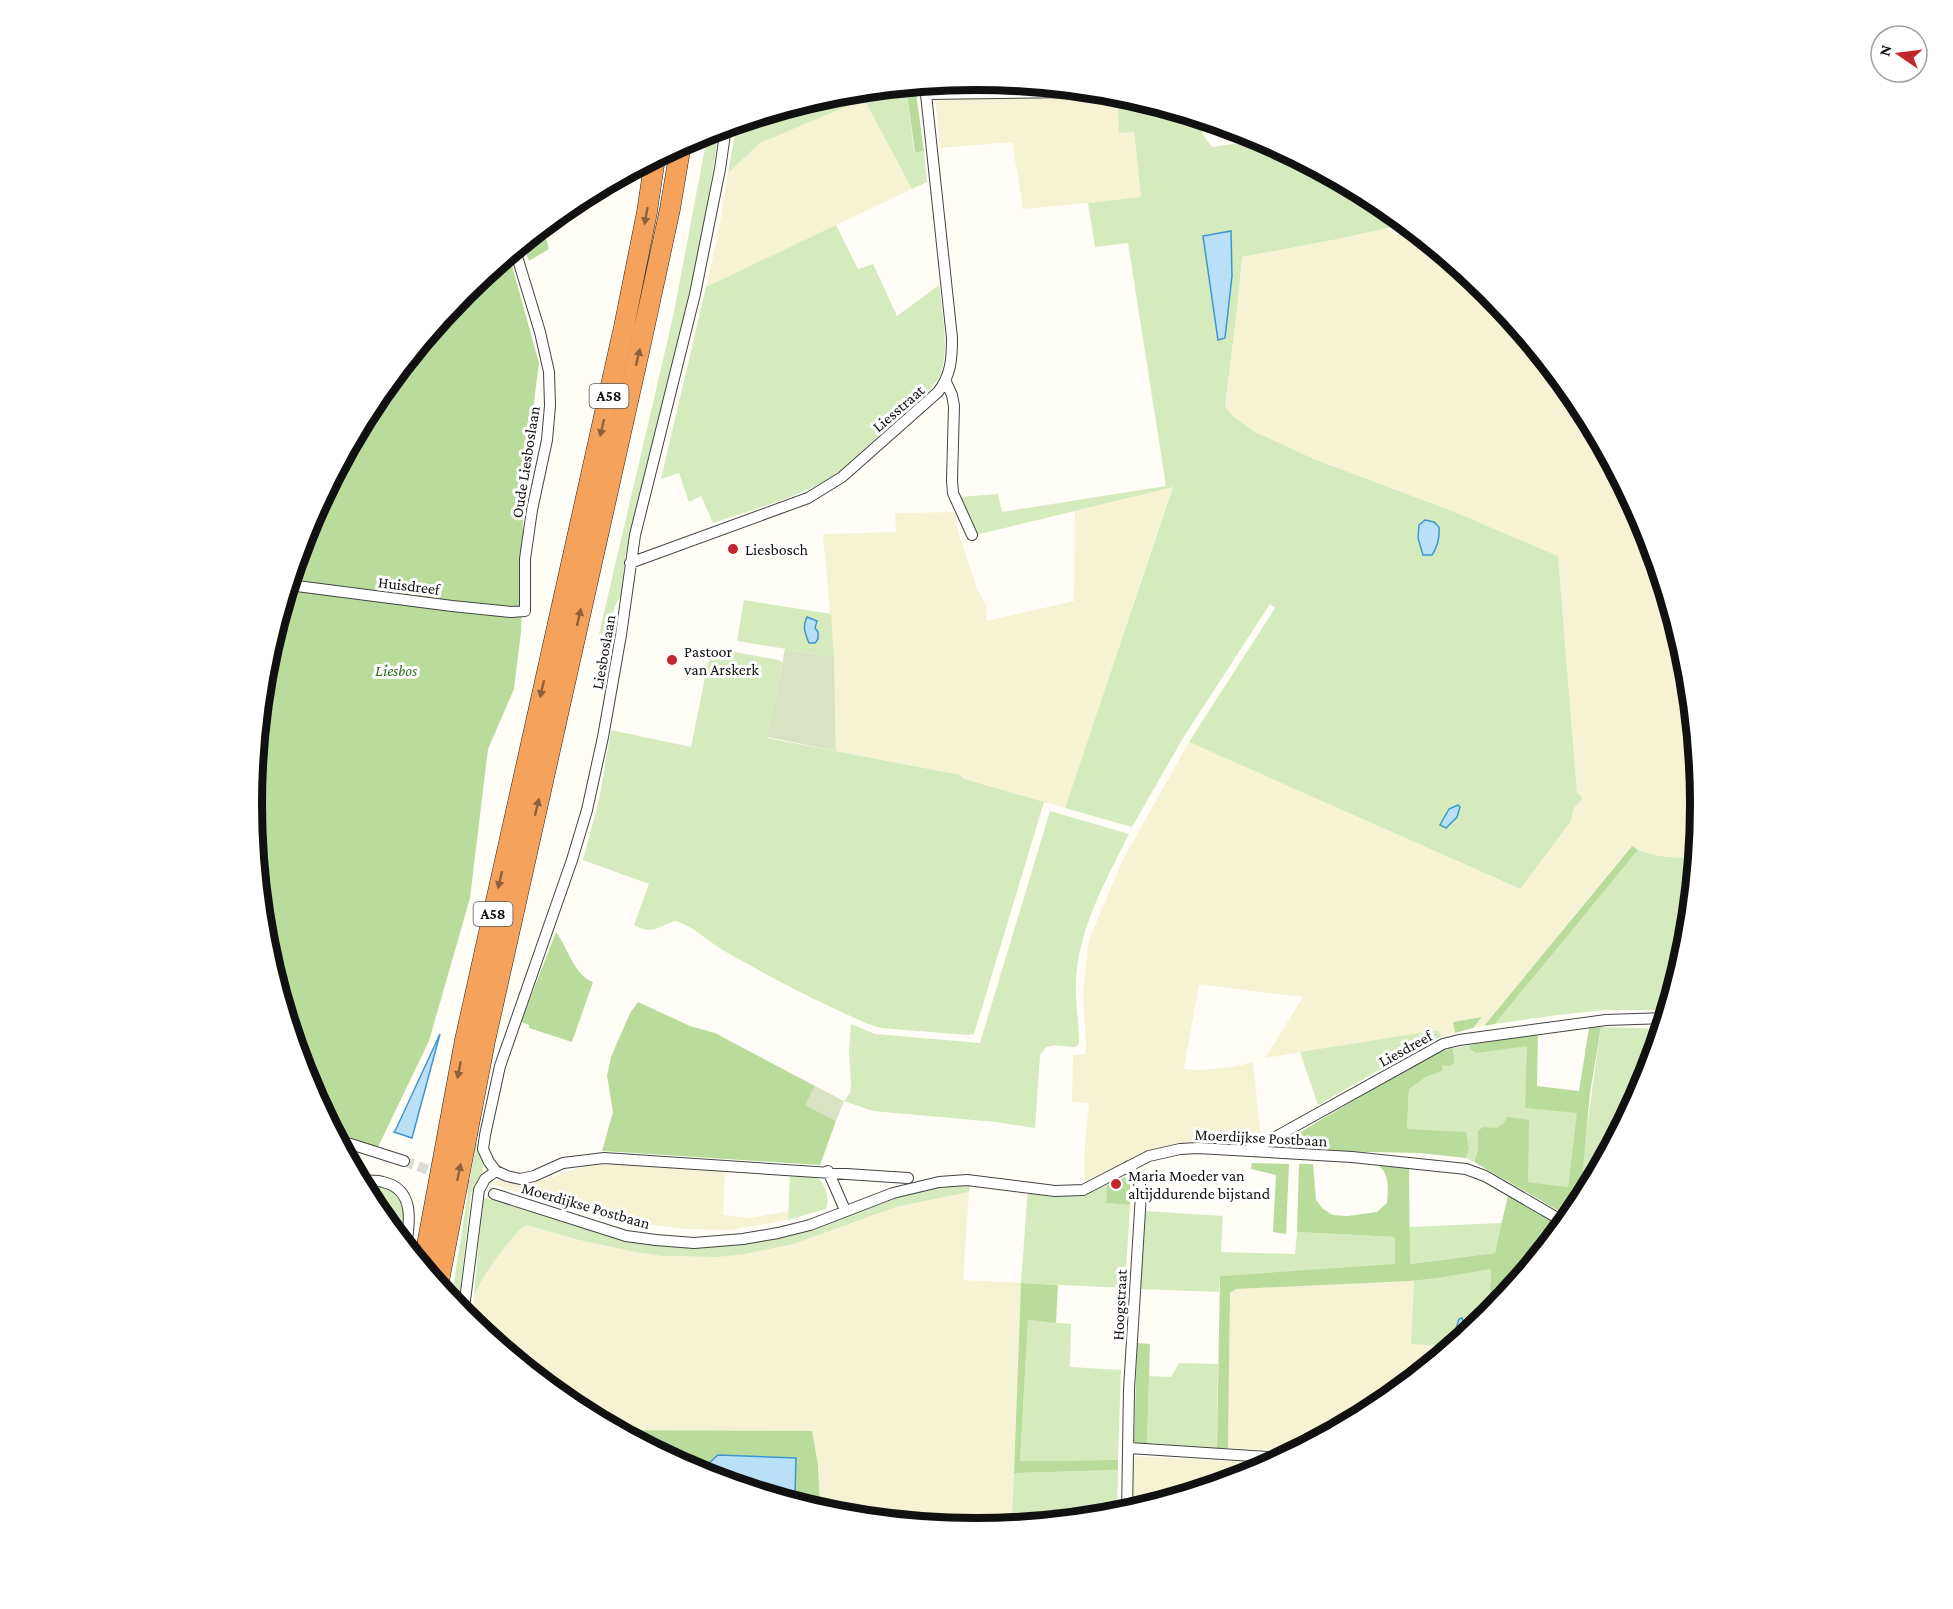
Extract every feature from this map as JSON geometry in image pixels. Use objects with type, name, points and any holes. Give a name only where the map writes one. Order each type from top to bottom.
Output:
[{"type":"highway","name":"A58","points":[[440,1277],[485,1041],[641,343],[679,155]]},
{"type":"highway","name":"A58","points":[[425,1258],[465,1040],[624,327],[654,167]]},
{"type":"street","name":"Liesstraat","points":[[630,563],[808,498],[842,477],[938,392],[946,382],[952,362],[952,338],[926,92]]},
{"type":"street","name":"Liesboslaan","points":[[496,1171],[483,1149],[485,1135],[501,1066],[587,810],[621,635],[635,535],[695,294],[725,136]]},
{"type":"street","name":"Oude Liesboslaan","points":[[517,257],[540,332],[549,372],[550,406],[547,440],[532,510],[525,559],[525,611]]},
{"type":"street","points":[[946,382],[954,406],[953,493],[972,536]]},
{"type":"street","name":"Huisdreef","points":[[297,586],[452,606],[512,612],[525,611]]},
{"type":"street","name":"Liesdreef","points":[[1246,1150],[1261,1146],[1443,1044],[1606,1020],[1658,1018]]},
{"type":"street","points":[[348,1143],[404,1161]]},
{"type":"street","name":"Moerdijkse Postbaan","points":[[494,1194],[626,1236],[694,1243],[743,1239],[778,1233],[810,1225],[893,1193],[939,1182],[966,1180],[1055,1191],[1083,1190],[1149,1156],[1180,1149],[1198,1148],[1444,1165],[1466,1169],[1485,1176],[1558,1218]]},
{"type":"street","name":"Moerdijkse Postbaan","points":[[496,1171],[520,1179],[534,1176],[563,1163],[604,1158],[908,1178]]},
{"type":"street","name":"Hoogstraat","points":[[1127,1502],[1129,1389],[1141,1194],[1140,1185],[1129,1166]]},
{"type":"street","points":[[465,1303],[478,1190],[485,1179],[496,1171]]},
{"type":"street","points":[[828,1171],[845,1210]]},
{"type":"street","points":[[370,1181],[393,1185],[401,1191],[410,1213],[407,1235]]},
{"type":"street","points":[[1129,1448],[1267,1457]]},
{"type":"shaded area","points":[[935,97],[1081,98],[1118,104],[1119,133],[1134,132],[1141,198],[1023,209],[1012,142],[940,148]]},
{"type":"shaded area","points":[[864,99],[912,189],[706,287],[718,235],[728,173],[760,143]]},
{"type":"shaded area","points":[[1386,228],[1395,235],[1404,233],[1448,267],[1482,299],[1514,333],[1543,370],[1571,408],[1617,488],[1637,531],[1667,620],[1685,711],[1691,804],[1688,857],[1668,858],[1648,854],[1631,846],[1484,1026],[1473,1028],[1481,1018],[1453,1022],[1455,1033],[1441,1037],[1438,1030],[1265,1058],[1303,997],[1199,984],[1184,1069],[1233,1067],[1253,1062],[1261,1137],[1248,1144],[1233,1146],[1176,1147],[1084,1182],[1089,1103],[1072,1102],[1073,1055],[1085,1054],[1083,993],[1089,940],[1122,861],[1189,742],[1519,889],[1571,821],[1574,808],[1583,798],[1577,792],[1558,556],[1457,513],[1314,459],[1255,432],[1234,417],[1225,406],[1242,257]]},
{"type":"shaded area","points":[[1173,486],[1065,808],[962,778],[961,775],[836,751],[834,657],[823,534],[896,532],[895,513],[957,512],[958,531],[977,589],[987,607],[986,621],[1074,601],[1075,511]]},
{"type":"shaded area","points":[[613,1164],[725,1172],[723,1215],[750,1218],[789,1211],[788,1220],[730,1230],[683,1229],[632,1222],[522,1194],[490,1183],[504,1179],[524,1184],[582,1167]]},
{"type":"shaded area","points":[[969,1192],[963,1280],[1021,1283],[1012,1517],[930,1517],[883,1513],[820,1501],[818,1464],[812,1431],[632,1430],[580,1399],[542,1371],[505,1342],[472,1311],[474,1296],[482,1278],[498,1254],[522,1226],[527,1225],[579,1240],[635,1252],[662,1256],[718,1257],[896,1207]]},
{"type":"shaded area","points":[[1414,1280],[1411,1344],[1443,1346],[1373,1399],[1293,1445],[1282,1450],[1228,1448],[1230,1293],[1236,1289]]},
{"type":"shaded area","points":[[1133,1456],[1257,1462],[1206,1481],[1131,1502]]},
{"type":"green space","points":[[916,93],[924,151],[915,153],[907,94]]},
{"type":"green space","points":[[907,94],[914,151],[915,153],[924,151],[927,182],[912,189],[864,99]]},
{"type":"green space","points":[[863,100],[760,143],[728,173],[735,132],[792,114]]},
{"type":"green space","points":[[1118,104],[1201,126],[1203,134],[1213,147],[1244,142],[1250,144],[1334,186],[1395,226],[1242,257],[1225,406],[1234,417],[1255,432],[1314,459],[1457,513],[1558,556],[1577,792],[1583,798],[1574,808],[1571,821],[1520,889],[1189,742],[1275,608],[1270,604],[1183,738],[1132,827],[1065,808],[1173,487],[976,535],[959,497],[998,494],[1002,512],[1166,486],[1128,243],[1095,247],[1088,203],[1141,197],[1134,132],[1119,133]],"holes":[[[1231,231],[1232,276],[1225,338],[1218,340],[1203,236]]]},
{"type":"green space","points":[[718,139],[690,290],[625,557],[621,597],[608,629],[605,633],[599,634],[673,317],[706,143]]},
{"type":"green space","points":[[836,225],[858,269],[873,264],[897,316],[939,285],[945,346],[942,370],[937,381],[926,393],[841,470],[796,495],[713,523],[701,496],[689,502],[679,473],[661,479],[706,287]]},
{"type":"green space","points":[[545,236],[549,249],[529,261],[526,251]]},
{"type":"green space","name":"Liesbos","points":[[511,262],[539,363],[522,495],[524,546],[521,632],[514,689],[488,749],[470,898],[429,1041],[377,1149],[343,1134],[316,1078],[286,989],[268,898],[264,851],[262,804],[268,711],[286,620],[300,575],[316,531],[358,447],[382,408],[439,333],[471,299]]},
{"type":"green space","points":[[744,600],[831,614],[834,657],[737,641]]},
{"type":"green space","points":[[711,648],[779,660],[782,663],[767,738],[961,775],[962,778],[1044,802],[974,1034],[881,1028],[868,1024],[761,971],[682,923],[675,921],[651,930],[640,928],[634,925],[649,884],[583,860],[599,800],[611,730],[691,747]]},
{"type":"green space","points":[[785,649],[834,657],[836,751],[767,737]]},
{"type":"green space","points":[[1050,811],[1129,834],[1095,904],[1082,941],[1076,980],[1079,1044],[1075,1047],[1050,1046],[1040,1056],[1035,1128],[996,1122],[873,1111],[844,1101],[850,1093],[851,1085],[849,1052],[851,1024],[875,1034],[980,1043]]},
{"type":"green space","points":[[1632,846],[1638,850],[1495,1024],[1484,1026]]},
{"type":"green space","points":[[1638,850],[1667,857],[1688,857],[1685,898],[1677,944],[1660,1010],[1604,1010],[1495,1024]]},
{"type":"green space","points":[[556,932],[576,967],[593,982],[572,1042],[529,1028],[529,1025],[521,1022]]},
{"type":"green space","points":[[638,1002],[690,1026],[715,1033],[815,1086],[806,1105],[836,1121],[820,1165],[602,1151],[613,1112],[607,1076],[611,1057],[630,1013]]},
{"type":"green space","points":[[1482,1017],[1473,1028],[1455,1033],[1453,1022]]},
{"type":"green space","points":[[1601,1027],[1655,1029],[1637,1078],[1617,1121],[1581,1185]]},
{"type":"green space","points":[[1601,1027],[1590,1093],[1581,1184],[1562,1213],[1474,1162],[1478,1150],[1478,1131],[1483,1127],[1496,1128],[1504,1123],[1507,1117],[1529,1120],[1528,1182],[1568,1187],[1577,1113],[1525,1108],[1527,1046],[1477,1053],[1471,1050],[1469,1045],[1538,1034],[1537,1086],[1579,1091],[1589,1028]]},
{"type":"green space","points":[[1438,1030],[1441,1037],[1428,1042],[1318,1105],[1300,1052]]},
{"type":"green space","points":[[1469,1045],[1478,1053],[1528,1045],[1525,1108],[1578,1112],[1568,1187],[1528,1182],[1528,1120],[1504,1123],[1496,1128],[1478,1131],[1478,1150],[1474,1162],[1466,1158],[1469,1149],[1407,1129],[1409,1089],[1426,1077],[1442,1071],[1442,1065],[1454,1053],[1453,1048]]},
{"type":"green space","points":[[1453,1048],[1454,1062],[1450,1066],[1442,1065],[1442,1071],[1426,1077],[1409,1089],[1407,1129],[1466,1132],[1469,1149],[1466,1158],[1420,1153],[1270,1150],[1432,1054]]},
{"type":"green space","points":[[815,1086],[844,1101],[836,1121],[805,1105]]},
{"type":"green space","points":[[476,1141],[483,1157],[483,1171],[471,1193],[459,1298],[453,1290]]},
{"type":"green space","points":[[1252,1163],[1289,1164],[1286,1234],[1273,1232],[1276,1175],[1251,1169]]},
{"type":"green space","points":[[1299,1164],[1313,1164],[1316,1200],[1323,1209],[1333,1215],[1347,1216],[1377,1212],[1387,1203],[1387,1178],[1379,1166],[1409,1167],[1410,1264],[1495,1253],[1508,1195],[1555,1223],[1514,1276],[1490,1302],[1491,1269],[1409,1281],[1236,1289],[1230,1293],[1228,1448],[1217,1448],[1220,1276],[1395,1264],[1395,1237],[1297,1232]]},
{"type":"green space","points":[[809,1175],[819,1180],[825,1188],[826,1209],[788,1220],[790,1177]]},
{"type":"green space","points":[[1125,1177],[1130,1184],[1130,1205],[1106,1203],[1107,1185]]},
{"type":"green space","points":[[970,1184],[969,1192],[896,1207],[793,1244],[718,1257],[662,1256],[635,1252],[579,1240],[527,1225],[522,1227],[495,1259],[474,1296],[483,1197],[602,1234],[680,1248],[721,1246],[921,1190]]},
{"type":"green space","points":[[372,1185],[381,1185],[399,1195],[405,1214],[402,1228]]},
{"type":"green space","points":[[1107,1185],[1106,1203],[1130,1205],[1125,1288],[1021,1283],[1028,1188],[1078,1191]]},
{"type":"green space","points":[[1145,1211],[1223,1216],[1221,1252],[1295,1254],[1297,1232],[1395,1237],[1395,1265],[1220,1276],[1219,1292],[1140,1289]]},
{"type":"green space","points":[[1502,1223],[1495,1253],[1409,1264],[1409,1227]]},
{"type":"green space","points":[[1491,1269],[1490,1302],[1443,1346],[1411,1344],[1414,1280]]},
{"type":"green space","points":[[1021,1283],[1058,1285],[1056,1323],[1028,1320],[1020,1461],[1118,1460],[1118,1470],[1014,1473]]},
{"type":"green space","points":[[1028,1320],[1071,1324],[1070,1367],[1121,1370],[1118,1460],[1020,1461]]},
{"type":"green space","points":[[1137,1343],[1150,1344],[1147,1445],[1134,1445]]},
{"type":"green space","points":[[1179,1363],[1218,1364],[1217,1448],[1147,1445],[1149,1376],[1171,1377]]},
{"type":"green space","points":[[632,1430],[812,1431],[818,1464],[820,1501],[791,1495],[795,1495],[708,1464],[708,1467],[703,1465]]},
{"type":"green space","points":[[1118,1470],[1117,1505],[1070,1513],[1012,1516],[1014,1473]]},
{"type":"water","points":[[1231,231],[1232,276],[1225,338],[1218,340],[1203,236]]},
{"type":"water","points":[[1425,520],[1434,522],[1439,527],[1438,542],[1432,555],[1423,555],[1418,538],[1419,525]]},
{"type":"water","points":[[807,617],[817,621],[815,628],[818,632],[818,639],[815,643],[809,643],[805,633]]},
{"type":"water","points":[[1458,805],[1460,807],[1457,817],[1446,828],[1440,825],[1449,809]]},
{"type":"water","points":[[440,1034],[412,1138],[394,1132],[396,1129]]},
{"type":"water","points":[[1462,1318],[1465,1326],[1457,1333],[1455,1332],[1459,1319]]},
{"type":"water","points":[[718,1455],[796,1458],[795,1495],[747,1481],[708,1467]]},
{"type":"tunnel","points":[[404,1161],[494,1194]]},
{"type":"place","name":"Liesbosch","points":[[733,549]]},
{"type":"place","name":"Pastoor van Arskerk","points":[[672,660]]},
{"type":"place","name":"Maria Moeder van altijddurende bijstand","points":[[1116,1184]]}]
